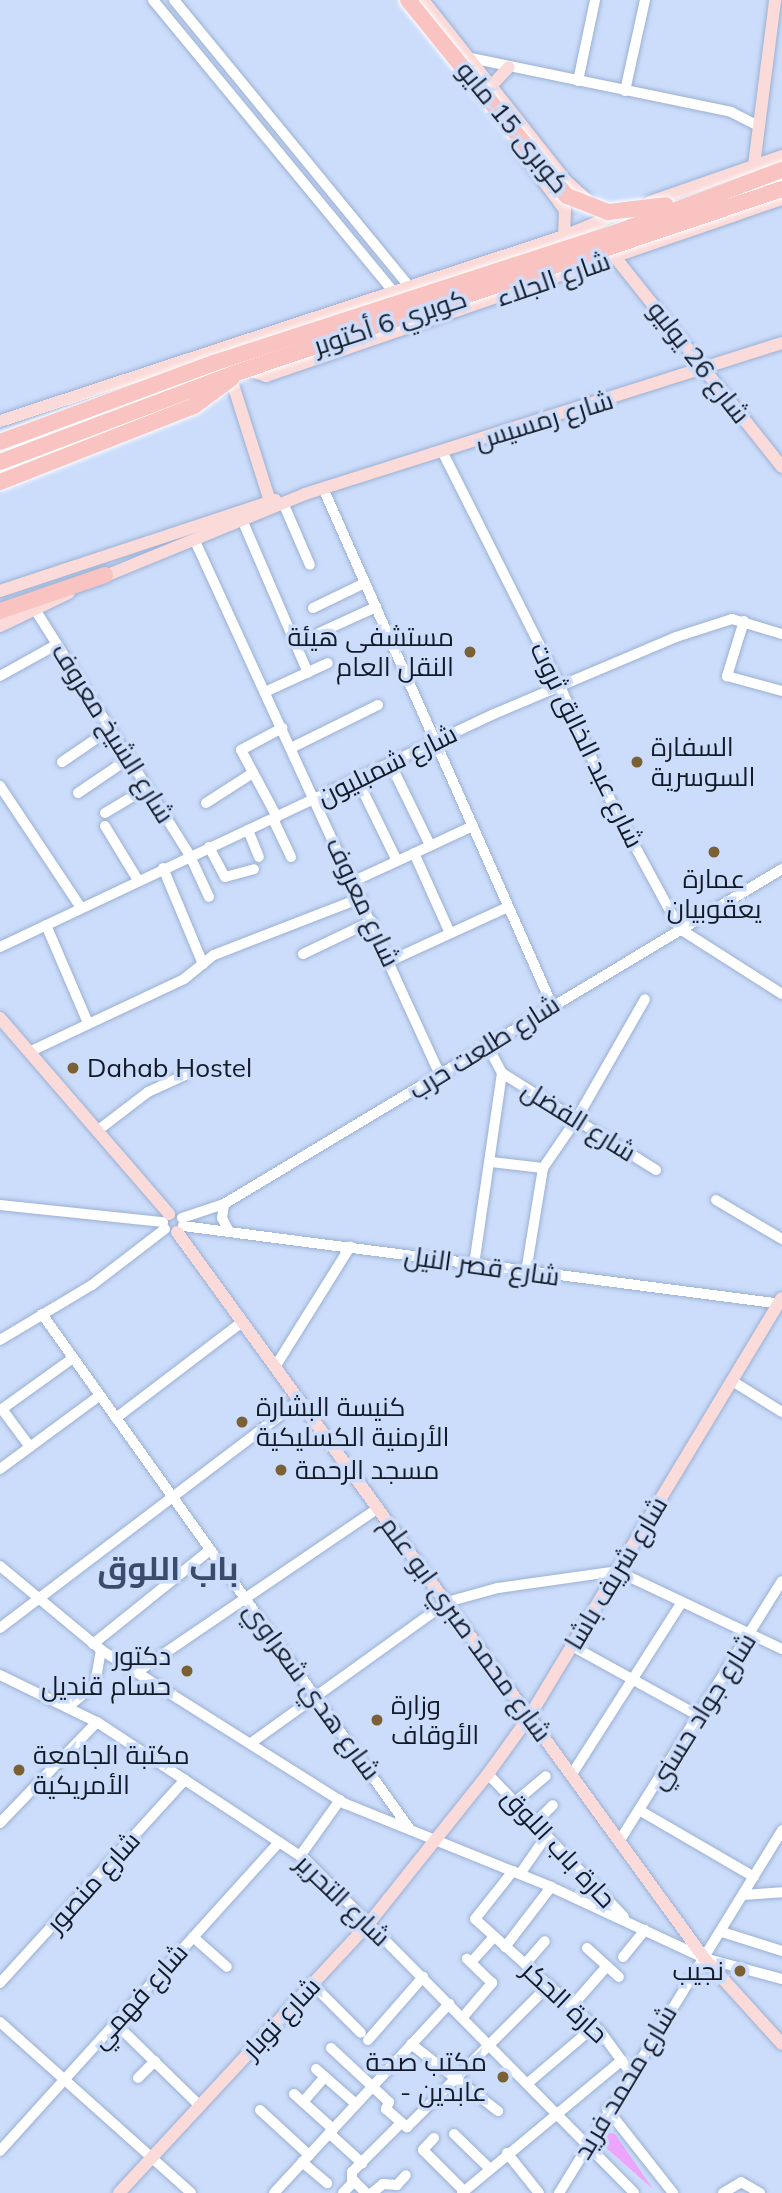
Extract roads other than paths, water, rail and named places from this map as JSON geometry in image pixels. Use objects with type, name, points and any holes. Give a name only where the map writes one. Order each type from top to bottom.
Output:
[{"type":"highway","name":"كوبرى 15 مايو","points":[[406,0],[555,186],[579,204],[621,213],[722,191]]},
{"type":"highway","name":"كوبري 6 أكتوبر","points":[[0,442],[227,358],[612,234],[782,170]]},
{"type":"highway","name":"كوبري 6 أكتوبر","points":[[0,462],[236,373],[782,189]]},
{"type":"highway","points":[[0,482],[194,406],[218,393],[236,373]]},
{"type":"highway","points":[[0,611],[104,575]]},
{"type":"main road","points":[[406,0],[565,210],[564,236]]},
{"type":"main road","points":[[423,0],[482,70],[579,195],[593,203],[629,209]]},
{"type":"main road","points":[[754,165],[775,0]]},
{"type":"main road","points":[[493,84],[509,67]]},
{"type":"main road","points":[[466,79],[473,69],[482,70]]},
{"type":"main road","name":"شارع الجلاء","points":[[0,421],[208,349],[564,236],[629,209],[782,156]]},
{"type":"main road","name":"شارع الجلاء","points":[[208,349],[261,377],[782,199]]},
{"type":"main road","name":"شارع 26 يوليو","points":[[615,257],[782,466]]},
{"type":"main road","name":"شارع رمسيس","points":[[0,626],[36,611],[104,575],[243,522],[306,494],[705,370],[782,343]]},
{"type":"main road","points":[[0,435],[205,362],[220,364],[229,373],[270,501]]},
{"type":"main road","name":"شارع رمسيس","points":[[0,591],[270,501],[306,494]]},
{"type":"main road","name":"شارع محمد صبري ابو علم","points":[[0,1019],[173,1224],[704,1958],[782,2044]]},
{"type":"main road","name":"شارع شريف باشا","points":[[439,1840],[529,1717],[781,1302]]},
{"type":"main road","name":"شارع نوبار","points":[[119,2193],[369,1923],[439,1840]]},
{"type":"street","points":[[153,0],[393,290]]},
{"type":"street","points":[[174,0],[408,285]]},
{"type":"street","points":[[578,81],[596,0]]},
{"type":"street","points":[[625,90],[645,0]]},
{"type":"street","points":[[447,53],[731,112],[758,126]]},
{"type":"street","points":[[207,65],[219,55]]},
{"type":"street","name":"شارع عبد الخالق ثروت","points":[[442,451],[560,686],[612,804],[680,929],[782,994]]},
{"type":"street","points":[[323,488],[438,741],[552,1005]]},
{"type":"street","points":[[284,505],[310,565]]},
{"type":"street","points":[[243,522],[308,673]]},
{"type":"street","name":"شارع معروف","points":[[195,541],[362,898],[440,1075]]},
{"type":"street","points":[[313,608],[365,583]]},
{"type":"street","points":[[319,633],[376,607]]},
{"type":"street","name":"شارع الشيخ معروف","points":[[36,611],[190,856],[209,897]]},
{"type":"street","name":"شارع شمبليون","points":[[0,947],[390,763],[676,637],[732,619],[782,634]]},
{"type":"street","points":[[744,621],[727,676],[782,691]]},
{"type":"street","points":[[0,676],[56,645]]},
{"type":"street","points":[[265,692],[328,663]]},
{"type":"street","points":[[290,748],[378,705]]},
{"type":"street","points":[[282,729],[241,748],[291,858]]},
{"type":"street","points":[[62,762],[109,730]]},
{"type":"street","points":[[78,793],[128,759]]},
{"type":"street","points":[[390,763],[429,845]]},
{"type":"street","points":[[206,803],[253,773]]},
{"type":"street","points":[[358,779],[397,861]]},
{"type":"street","points":[[105,813],[147,788]]},
{"type":"street","points":[[2,794],[81,908]]},
{"type":"street","points":[[105,826],[138,880]]},
{"type":"street","points":[[354,881],[473,826]]},
{"type":"street","points":[[248,830],[259,857]]},
{"type":"street","points":[[209,847],[225,877],[254,869]]},
{"type":"street","points":[[414,853],[450,933]]},
{"type":"street","points":[[163,868],[203,964]]},
{"type":"street","name":"شارع طلعت حرب","points":[[0,1340],[92,1285],[173,1224],[225,1204],[782,869]]},
{"type":"street","points":[[29,1052],[184,979],[203,964],[362,898]]},
{"type":"street","points":[[390,961],[509,907]]},
{"type":"street","points":[[303,954],[372,921]]},
{"type":"street","points":[[46,925],[88,1023]]},
{"type":"street","points":[[526,1272],[543,1168],[576,1120],[645,999]]},
{"type":"street","points":[[474,1265],[502,1073],[487,1045]]},
{"type":"street","name":"شارع الفضل","points":[[502,1073],[656,1170]]},
{"type":"street","points":[[97,1131],[148,1092],[185,1075]]},
{"type":"street","points":[[491,1162],[543,1168]]},
{"type":"street","points":[[716,1200],[782,1239]]},
{"type":"street","points":[[225,1204],[222,1218],[229,1231]]},
{"type":"street","name":"شارع قصر النيل","points":[[0,1205],[173,1224],[526,1272],[781,1302]]},
{"type":"street","points":[[275,1367],[350,1247]]},
{"type":"street","name":"شارع هدي شعراوي","points":[[42,1314],[410,1829]]},
{"type":"street","points":[[116,1418],[242,1322]]},
{"type":"street","points":[[30,1447],[2,1409],[73,1358]]},
{"type":"street","points":[[732,1381],[782,1412]]},
{"type":"street","points":[[0,1469],[99,1395]]},
{"type":"street","points":[[0,1628],[299,1401]]},
{"type":"street","points":[[137,1672],[378,1508]]},
{"type":"street","points":[[68,1707],[95,1684],[97,1647],[211,1550]]},
{"type":"street","points":[[0,1566],[38,1601],[97,1647],[340,1800],[517,1872],[704,1958],[782,1979]]},
{"type":"street","points":[[251,1743],[447,1602],[498,1588],[617,1572],[782,1649]]},
{"type":"street","name":"شارع جواد حسني","points":[[620,1840],[782,1581]]},
{"type":"street","points":[[572,1774],[635,1681],[682,1602]]},
{"type":"street","points":[[572,1646],[699,1716]]},
{"type":"street","name":"شارع التحرير","points":[[0,1675],[97,1722],[300,1856],[424,1977],[634,2193]]},
{"type":"street","points":[[0,1823],[97,1722]]},
{"type":"street","name":"حارة باب اللوق","points":[[488,1774],[629,1922]]},
{"type":"street","points":[[515,1802],[546,1776]]},
{"type":"street","name":"شارع منصور","points":[[0,1983],[185,1780]]},
{"type":"street","points":[[300,1856],[340,1800]]},
{"type":"street","points":[[535,1823],[553,1805]]},
{"type":"street","points":[[639,1810],[754,1877]]},
{"type":"street","name":"شارع محمد فريد","points":[[559,2193],[607,2109],[722,1932],[782,1830]]},
{"type":"street","points":[[467,1929],[547,1835]]},
{"type":"street","name":"شارع فهمي","points":[[0,2151],[279,1842]]},
{"type":"street","points":[[505,1947],[551,1887]]},
{"type":"street","points":[[743,1895],[782,1892]]},
{"type":"street","name":"حارة الحكر","points":[[475,1919],[595,2026],[630,2072]]},
{"type":"street","points":[[623,1956],[645,1930]]},
{"type":"street","points":[[722,1932],[782,1951]]},
{"type":"street","points":[[193,1937],[227,1967]]},
{"type":"street","points":[[463,2017],[492,1983],[471,1958],[494,1937]]},
{"type":"street","points":[[525,1964],[545,1941]]},
{"type":"street","points":[[587,1948],[619,1977]]},
{"type":"street","points":[[572,2006],[607,1966]]},
{"type":"street","points":[[312,1984],[365,2036],[424,1977]]},
{"type":"street","points":[[406,2175],[397,2185],[383,2184],[369,2193],[354,2181],[352,2172],[549,1986]]},
{"type":"street","points":[[274,2193],[450,2004]]},
{"type":"street","points":[[0,2022],[191,2193]]},
{"type":"street","points":[[115,2023],[200,2106]]},
{"type":"street","points":[[528,2083],[595,2026]]},
{"type":"street","points":[[411,2044],[498,2111]]},
{"type":"street","points":[[331,2048],[389,2102],[386,2109],[405,2124]]},
{"type":"street","points":[[434,2138],[423,2150],[463,2192],[555,2112],[622,2060]]},
{"type":"street","points":[[138,2078],[155,2061]]},
{"type":"street","points":[[316,2069],[356,2104]]},
{"type":"street","points":[[326,2077],[298,2098],[362,2163]]},
{"type":"street","points":[[607,2109],[671,2192]]},
{"type":"street","points":[[260,2110],[327,2183]]},
{"type":"street","points":[[454,2134],[489,2168]]},
{"type":"street","points":[[507,2153],[538,2193]]},
{"type":"street","points":[[343,2193],[354,2181]]},
{"type":"street","points":[[723,2193],[741,2182],[760,2193]]},
{"type":"place","name":"مستشفى هيئة النقل العام","points":[[470,652]]},
{"type":"place","name":"السفارة السوسرية","points":[[637,762]]},
{"type":"place","name":"عمارة يعقوبيان","points":[[714,852]]},
{"type":"place","name":"Dahab Hostel","points":[[73,1068]]},
{"type":"place","name":"كنيسة البشارة الأرمنية الكسليكية","points":[[242,1422]]},
{"type":"place","name":"مسجد الرحمة","points":[[281,1470]]},
{"type":"place","name":"دكتور حسام قنديل","points":[[187,1671]]},
{"type":"place","name":"وزارة الأوقاف","points":[[377,1720]]},
{"type":"place","name":"مكتبة الجامعة الأمريكية","points":[[19,1770]]},
{"type":"place","name":"نجيب","points":[[740,1971]]},
{"type":"place","name":"مكتب صحة - عابدين","points":[[503,2077]]},
{"type":"district","name":"باب اللوق","points":[[168,1568]]}]
